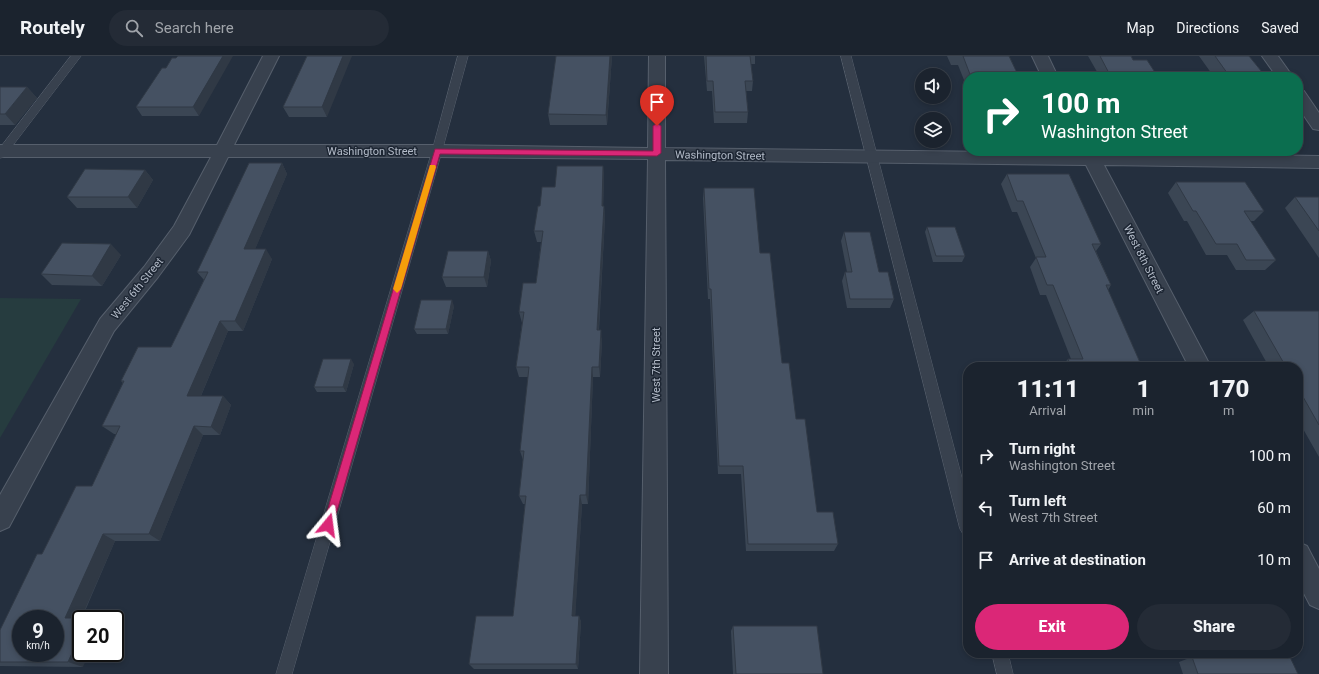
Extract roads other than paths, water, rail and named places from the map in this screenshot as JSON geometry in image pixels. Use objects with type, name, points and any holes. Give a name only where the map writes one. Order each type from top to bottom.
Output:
[{"type":"street","name":"West 6th Street","points":[[0,519],[107,325],[152,272],[182,230],[271,56]]},
{"type":"street","name":"West 7th Street","points":[[654,674],[657,56]]},
{"type":"street","points":[[1040,56],[1048,72]]},
{"type":"street","points":[[1270,56],[1281,72]]},
{"type":"street","points":[[1303,102],[1319,125]]},
{"type":"street","name":"Washington Street","points":[[1,152],[437,151],[657,153],[872,158],[1017,156]]},
{"type":"street","name":"West 8th Street","points":[[1091,156],[1197,362]]},
{"type":"street","name":"Washington Street","points":[[1123,156],[1319,162]]},
{"type":"street","points":[[1303,565],[1319,596]]},
{"type":"lane","points":[[1,152],[76,56]]},
{"type":"lane","points":[[284,674],[437,151],[463,56]]},
{"type":"lane","points":[[846,56],[963,510]]},
{"type":"lane","points":[[1001,658],[1005,674]]}]
